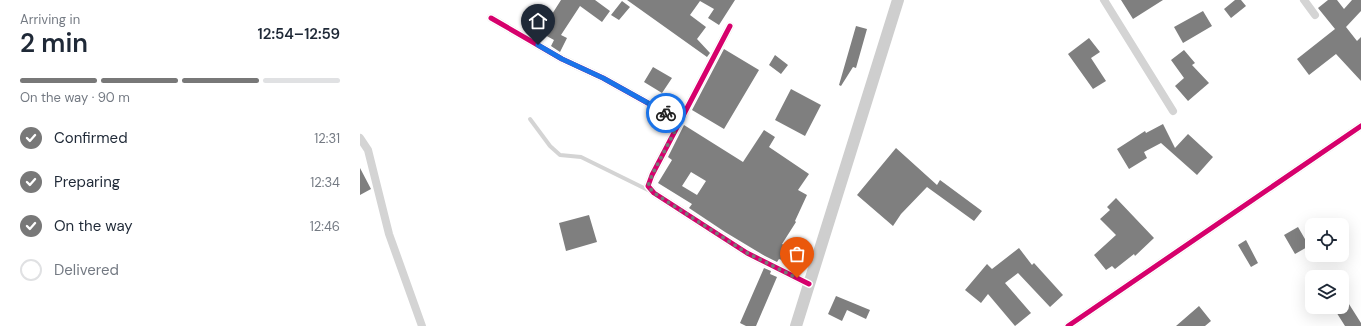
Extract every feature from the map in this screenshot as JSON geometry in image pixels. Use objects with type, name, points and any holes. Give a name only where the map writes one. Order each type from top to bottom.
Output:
[{"type":"main road","points":[[796,326],[898,0]]},
{"type":"street","points":[[1104,0],[1173,111]]},
{"type":"street","points":[[1304,0],[1315,15]]},
{"type":"street","points":[[491,18],[562,59],[603,78],[680,121]]},
{"type":"street","points":[[730,26],[652,175],[648,186],[654,193],[747,253],[809,284]]},
{"type":"street","points":[[1068,326],[1361,126]]},
{"type":"street","points":[[360,138],[368,150],[389,234],[422,326]]},
{"type":"lane","points":[[530,119],[550,146],[560,155],[581,157],[654,193]]},
{"type":"building","points":[[561,0],[595,0],[610,11],[602,22],[580,6],[561,35],[567,38],[560,52],[551,46],[554,40],[543,34],[549,24],[547,22]]},
{"type":"building","points":[[627,0],[735,0],[719,25],[708,18],[714,9],[700,1],[690,15],[706,27],[697,39],[710,53],[707,57]]},
{"type":"building","points":[[1121,0],[1163,0],[1133,19]]},
{"type":"building","points":[[1235,0],[1241,0],[1246,6],[1231,18],[1224,9]]},
{"type":"building","points":[[1328,0],[1337,0],[1344,9],[1352,0],[1361,0],[1361,11],[1346,27],[1357,41],[1361,37],[1361,81],[1336,54],[1309,75],[1297,59],[1335,29],[1318,8]]},
{"type":"building","points":[[622,1],[630,7],[619,20],[611,15]]},
{"type":"building","points":[[1203,11],[1212,26],[1183,43],[1174,27]]},
{"type":"building","points":[[856,26],[867,29],[856,68],[853,67],[841,86],[839,85]]},
{"type":"building","points":[[1089,38],[1100,52],[1091,58],[1106,81],[1093,89],[1068,54]]},
{"type":"building","points":[[724,49],[759,70],[724,129],[692,110]]},
{"type":"building","points":[[1184,50],[1195,63],[1192,65],[1209,83],[1188,101],[1175,86],[1184,78],[1171,60]]},
{"type":"building","points":[[775,55],[788,65],[781,74],[769,65]]},
{"type":"building","points":[[653,67],[672,78],[662,93],[644,82]]},
{"type":"building","points":[[791,89],[821,105],[805,136],[775,120]]},
{"type":"building","points":[[1163,124],[1175,148],[1188,134],[1213,157],[1197,175],[1161,143],[1144,152],[1147,158],[1129,169],[1117,149],[1145,131],[1146,133]]},
{"type":"building","points":[[684,125],[743,162],[764,130],[775,137],[769,147],[809,174],[798,190],[807,195],[795,221],[796,222],[782,244],[786,246],[784,251],[787,253],[784,261],[779,259],[777,262],[725,232],[689,208],[692,204],[658,183],[672,160],[668,157]],"holes":[[[691,172],[706,181],[697,195],[682,186]]]},
{"type":"building","points":[[896,148],[937,185],[940,180],[982,211],[974,221],[927,187],[901,214],[893,226],[857,195]]},
{"type":"building","points":[[360,168],[371,189],[360,195]]},
{"type":"building","points":[[1116,198],[1154,238],[1135,256],[1134,254],[1115,269],[1112,266],[1106,270],[1094,255],[1116,235],[1100,219],[1110,210],[1107,207]]},
{"type":"building","points":[[589,215],[597,242],[566,251],[559,223]]},
{"type":"building","points":[[1298,227],[1305,239],[1305,248],[1295,254],[1284,235]]},
{"type":"building","points":[[1246,240],[1258,263],[1251,267],[1238,245]]},
{"type":"building","points":[[1019,248],[1032,265],[1034,263],[1063,295],[1050,307],[1018,273],[1005,283],[1031,313],[1015,326],[988,294],[981,303],[965,290],[987,264],[992,269]]},
{"type":"building","points":[[764,268],[771,271],[770,274],[777,277],[756,326],[746,326],[740,323]]},
{"type":"building","points":[[836,296],[870,310],[866,319],[847,310],[842,321],[828,314]]},
{"type":"building","points":[[1349,304],[1361,323],[1361,326],[1345,326],[1337,314],[1349,314]]},
{"type":"building","points":[[1199,306],[1211,321],[1205,326],[1176,326]]},
{"type":"cycle path","points":[[491,18],[562,59],[603,78],[680,121]]},
{"type":"cycle path","points":[[730,26],[652,175],[648,186],[654,193],[747,253],[809,284]]},
{"type":"cycle path","points":[[1068,326],[1361,126]]},
{"type":"way so far","points":[[666,113],[680,121],[652,175],[648,186],[654,193],[747,253],[797,278]]},
{"type":"route","points":[[538,45],[562,59],[603,78],[666,113]]}]
